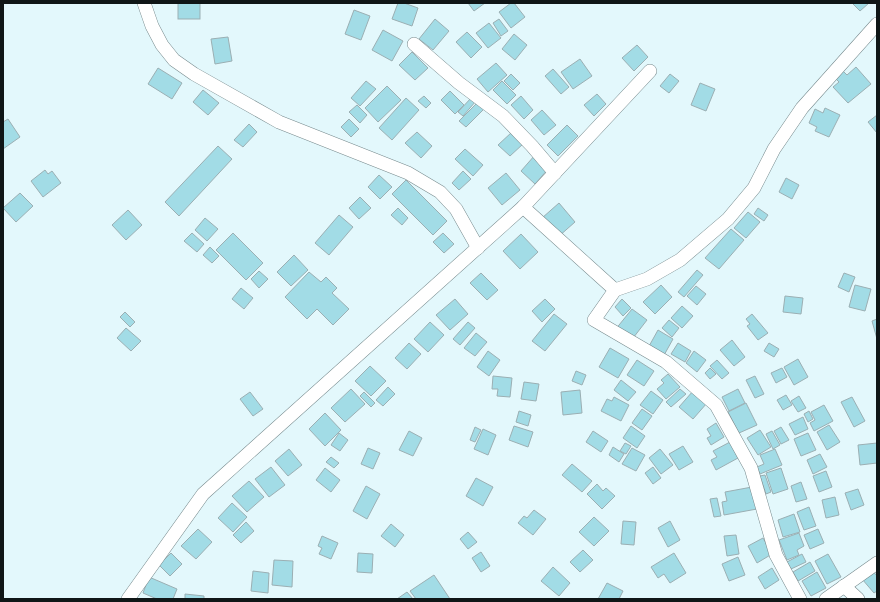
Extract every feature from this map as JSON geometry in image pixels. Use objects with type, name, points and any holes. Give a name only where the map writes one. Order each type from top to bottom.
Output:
[{"type":"street","points":[[144,3],[152,26],[162,46],[174,60],[194,74],[279,122],[408,173],[440,192],[456,209],[478,248]]},
{"type":"street","points":[[800,599],[776,554],[751,468],[716,405],[666,362],[594,320],[615,290],[647,279],[680,260],[728,219],[754,188],[774,149],[802,108],[877,24]]},
{"type":"street","points":[[414,44],[459,83],[503,116],[532,146],[555,173]]},
{"type":"street","points":[[128,599],[203,494],[523,207],[650,71]]},
{"type":"street","points":[[523,207],[615,290]]},
{"type":"street","points":[[826,599],[877,563]]},
{"type":"street","points":[[844,586],[858,599]]},
{"type":"building","points":[[178,3],[200,3],[200,19],[178,19]]},
{"type":"building","points":[[398,3],[404,3],[418,8],[412,26],[392,19]]},
{"type":"building","points":[[468,3],[485,3],[474,11]]},
{"type":"building","points":[[511,3],[514,3],[525,17],[511,28],[499,12]]},
{"type":"building","points":[[852,3],[869,3],[860,11]]},
{"type":"building","points":[[354,10],[370,16],[361,40],[345,34]]},
{"type":"building","points":[[435,19],[449,31],[433,50],[419,39]]},
{"type":"building","points":[[499,19],[508,31],[501,36],[493,23]]},
{"type":"building","points":[[489,23],[501,38],[488,48],[476,33]]},
{"type":"building","points":[[383,30],[403,41],[392,61],[372,50]]},
{"type":"building","points":[[467,32],[482,47],[471,58],[456,42]]},
{"type":"building","points":[[514,34],[527,45],[515,60],[502,49]]},
{"type":"building","points":[[228,37],[232,61],[215,64],[211,39]]},
{"type":"building","points":[[637,45],[648,57],[634,71],[622,58]]},
{"type":"building","points":[[412,52],[428,68],[415,80],[399,65]]},
{"type":"building","points":[[580,59],[592,76],[573,89],[561,72]]},
{"type":"building","points":[[496,63],[507,75],[488,92],[477,79]]},
{"type":"building","points":[[856,67],[871,84],[848,103],[833,87],[839,82],[834,77],[842,70],[847,75]]},
{"type":"building","points":[[158,68],[182,83],[172,99],[148,84]]},
{"type":"building","points":[[553,69],[569,87],[561,94],[545,76]]},
{"type":"building","points":[[511,74],[520,83],[513,90],[504,81]]},
{"type":"building","points":[[670,74],[679,81],[669,93],[660,86]]},
{"type":"building","points":[[366,81],[376,89],[360,106],[351,98]]},
{"type":"building","points":[[502,81],[516,95],[507,104],[493,90]]},
{"type":"building","points":[[700,83],[715,89],[706,111],[691,105]]},
{"type":"building","points":[[387,86],[401,100],[378,122],[365,108]]},
{"type":"building","points":[[203,90],[219,103],[208,115],[193,102]]},
{"type":"building","points":[[450,91],[464,105],[455,114],[441,100]]},
{"type":"building","points":[[597,94],[606,104],[594,116],[584,105]]},
{"type":"building","points":[[424,96],[431,103],[426,108],[418,101]]},
{"type":"building","points":[[521,96],[533,110],[524,119],[511,105]]},
{"type":"building","points":[[472,97],[476,101],[463,116],[458,112]]},
{"type":"building","points":[[406,98],[419,110],[392,140],[379,128]]},
{"type":"building","points":[[479,101],[486,107],[466,127],[459,121]]},
{"type":"building","points":[[357,105],[367,115],[360,123],[349,112]]},
{"type":"building","points":[[825,108],[840,115],[829,137],[815,131],[817,127],[809,123],[815,109],[823,113]]},
{"type":"building","points":[[542,110],[556,125],[544,135],[531,120]]},
{"type":"building","points":[[877,115],[877,133],[868,122]]},
{"type":"building","points":[[8,119],[20,137],[3,149],[3,122]]},
{"type":"building","points":[[349,119],[359,129],[351,137],[341,127]]},
{"type":"building","points":[[249,124],[257,132],[243,147],[234,140]]},
{"type":"building","points":[[567,125],[578,136],[558,156],[547,145]]},
{"type":"building","points":[[417,132],[432,146],[421,158],[405,143]]},
{"type":"building","points":[[512,132],[523,144],[510,156],[498,145]]},
{"type":"building","points":[[218,146],[232,159],[179,216],[165,202]]},
{"type":"building","points":[[465,149],[483,165],[473,176],[455,159]]},
{"type":"building","points":[[535,155],[549,168],[535,184],[521,171]]},
{"type":"building","points":[[45,170],[48,174],[52,171],[61,183],[43,197],[31,181]]},
{"type":"building","points":[[463,171],[471,179],[459,190],[452,183]]},
{"type":"building","points":[[506,173],[520,190],[502,205],[488,188]]},
{"type":"building","points":[[379,175],[392,187],[380,199],[368,187]]},
{"type":"building","points":[[786,178],[799,185],[792,199],[779,192]]},
{"type":"building","points":[[406,180],[447,221],[433,235],[392,194]]},
{"type":"building","points":[[20,193],[33,206],[16,222],[3,208]]},
{"type":"building","points":[[360,197],[371,208],[359,219],[349,208]]},
{"type":"building","points":[[559,203],[575,222],[558,237],[542,218]]},
{"type":"building","points":[[398,208],[408,218],[402,225],[391,215]]},
{"type":"building","points":[[758,208],[768,215],[764,221],[754,214]]},
{"type":"building","points":[[128,210],[142,225],[126,240],[112,225]]},
{"type":"building","points":[[748,212],[760,222],[746,238],[734,228]]},
{"type":"building","points":[[339,215],[353,227],[329,255],[315,243]]},
{"type":"building","points":[[205,218],[218,229],[207,241],[195,230]]},
{"type":"building","points":[[731,229],[744,240],[719,269],[705,258]]},
{"type":"building","points":[[192,233],[204,244],[197,252],[184,241]]},
{"type":"building","points":[[233,233],[263,263],[246,280],[216,250]]},
{"type":"building","points":[[443,233],[454,244],[444,253],[433,242]]},
{"type":"building","points":[[521,234],[538,252],[520,269],[503,251]]},
{"type":"building","points":[[210,247],[219,256],[212,263],[203,255]]},
{"type":"building","points":[[294,255],[308,270],[291,286],[277,272]]},
{"type":"building","points":[[697,270],[703,275],[684,297],[678,292]]},
{"type":"building","points":[[259,271],[268,279],[259,288],[251,279]]},
{"type":"building","points":[[309,272],[321,282],[326,277],[337,288],[332,293],[349,309],[333,325],[317,309],[307,319],[285,297]]},
{"type":"building","points":[[481,273],[498,290],[487,300],[470,283]]},
{"type":"building","points":[[844,273],[855,277],[849,292],[838,287]]},
{"type":"building","points":[[661,285],[672,297],[655,314],[643,302]]},
{"type":"building","points":[[855,285],[871,289],[865,311],[849,307]]},
{"type":"building","points":[[696,286],[706,294],[697,305],[687,296]]},
{"type":"building","points":[[241,288],[253,298],[244,309],[232,299]]},
{"type":"building","points":[[785,296],[803,298],[801,314],[783,312]]},
{"type":"building","points":[[455,299],[468,314],[450,330],[436,315]]},
{"type":"building","points":[[545,299],[555,309],[542,322],[532,311]]},
{"type":"building","points":[[622,299],[631,308],[623,316],[615,307]]},
{"type":"building","points":[[682,306],[693,316],[682,328],[671,318]]},
{"type":"building","points":[[632,309],[647,320],[630,342],[615,330]]},
{"type":"building","points":[[125,312],[135,322],[130,327],[120,317]]},
{"type":"building","points":[[554,314],[567,324],[545,351],[532,341]]},
{"type":"building","points":[[752,314],[768,333],[758,340],[747,326],[750,324],[746,319]]},
{"type":"building","points":[[877,319],[877,339],[872,321]]},
{"type":"building","points":[[669,320],[679,328],[672,337],[662,328]]},
{"type":"building","points":[[430,322],[444,335],[428,352],[414,339]]},
{"type":"building","points":[[468,322],[475,328],[460,345],[453,339]]},
{"type":"building","points":[[126,328],[141,341],[131,351],[117,338]]},
{"type":"building","points":[[658,330],[673,339],[663,357],[648,348]]},
{"type":"building","points":[[476,333],[487,342],[475,356],[464,348]]},
{"type":"building","points":[[732,340],[745,357],[734,366],[720,350]]},
{"type":"building","points":[[409,343],[421,354],[407,369],[395,358]]},
{"type":"building","points":[[678,343],[691,351],[685,362],[671,354]]},
{"type":"building","points":[[769,343],[779,349],[774,357],[764,351]]},
{"type":"building","points":[[610,348],[629,359],[618,378],[599,367]]},
{"type":"building","points":[[488,351],[500,360],[489,376],[477,367]]},
{"type":"building","points":[[694,351],[706,360],[697,372],[686,363]]},
{"type":"building","points":[[798,359],[808,377],[794,385],[784,367]]},
{"type":"building","points":[[637,360],[654,371],[644,386],[627,375]]},
{"type":"building","points":[[717,360],[729,373],[722,379],[710,366]]},
{"type":"building","points":[[370,366],[386,381],[371,396],[355,381]]},
{"type":"building","points":[[710,368],[716,374],[710,379],[705,373]]},
{"type":"building","points":[[782,368],[787,377],[776,383],[771,373]]},
{"type":"building","points":[[576,371],[586,375],[582,385],[572,381]]},
{"type":"building","points":[[668,374],[680,387],[666,399],[657,389],[664,383],[661,380]]},
{"type":"building","points":[[493,376],[512,378],[510,397],[497,396],[498,389],[492,389]]},
{"type":"building","points":[[755,376],[764,394],[755,398],[746,380]]},
{"type":"building","points":[[621,380],[636,392],[628,401],[614,390]]},
{"type":"building","points":[[524,382],[539,384],[536,401],[521,399]]},
{"type":"building","points":[[388,387],[395,394],[383,406],[376,400]]},
{"type":"building","points":[[351,389],[365,404],[345,422],[331,408]]},
{"type":"building","points":[[680,389],[686,394],[671,407],[666,402]]},
{"type":"building","points":[[738,389],[745,403],[729,411],[722,397]]},
{"type":"building","points":[[580,390],[582,413],[563,415],[561,392]]},
{"type":"building","points":[[651,391],[663,400],[653,414],[640,405]]},
{"type":"building","points":[[693,391],[707,403],[693,419],[679,407]]},
{"type":"building","points":[[250,392],[263,409],[253,416],[240,399]]},
{"type":"building","points":[[364,392],[375,403],[371,407],[360,396]]},
{"type":"building","points":[[786,395],[792,405],[783,410],[777,400]]},
{"type":"building","points":[[799,396],[806,408],[798,412],[791,401]]},
{"type":"building","points":[[614,397],[629,405],[621,421],[601,411],[607,399],[612,401]]},
{"type":"building","points":[[852,397],[865,421],[854,427],[841,402]]},
{"type":"building","points":[[746,403],[757,425],[739,433],[728,412]]},
{"type":"building","points":[[824,405],[833,421],[814,431],[810,423],[815,420],[811,412]]},
{"type":"building","points":[[642,409],[652,416],[642,430],[632,423]]},
{"type":"building","points":[[519,411],[531,415],[528,426],[516,422]]},
{"type":"building","points":[[809,411],[813,419],[808,422],[804,414]]},
{"type":"building","points":[[325,413],[341,430],[325,446],[309,429]]},
{"type":"building","points":[[803,417],[808,429],[795,435],[789,424]]},
{"type":"building","points":[[716,423],[724,437],[711,445],[707,438],[711,436],[707,429]]},
{"type":"building","points":[[829,425],[840,442],[827,450],[817,432]]},
{"type":"building","points":[[514,426],[533,432],[528,447],[509,440]]},
{"type":"building","points":[[631,426],[645,436],[637,448],[623,438]]},
{"type":"building","points":[[475,427],[481,430],[475,442],[470,440]]},
{"type":"building","points":[[781,427],[789,440],[781,444],[774,431]]},
{"type":"building","points":[[483,429],[496,435],[488,455],[474,449]]},
{"type":"building","points":[[760,430],[771,447],[758,455],[747,438]]},
{"type":"building","points":[[409,431],[422,438],[413,456],[399,450]]},
{"type":"building","points":[[593,431],[608,441],[601,452],[586,442]]},
{"type":"building","points":[[772,431],[780,445],[773,449],[766,434]]},
{"type":"building","points":[[339,433],[348,440],[340,451],[331,445]]},
{"type":"building","points":[[808,433],[816,450],[801,456],[794,439]]},
{"type":"building","points":[[730,442],[738,458],[716,470],[711,460],[717,457],[713,451]]},
{"type":"building","points":[[625,443],[631,446],[626,454],[620,451]]},
{"type":"building","points":[[877,443],[877,463],[860,465],[858,445]]},
{"type":"building","points":[[683,446],[693,462],[679,470],[669,454]]},
{"type":"building","points":[[613,447],[624,454],[619,462],[609,455]]},
{"type":"building","points":[[368,448],[380,453],[373,469],[361,464]]},
{"type":"building","points":[[632,448],[645,455],[636,471],[622,464]]},
{"type":"building","points":[[289,449],[302,465],[288,476],[275,461]]},
{"type":"building","points":[[660,449],[673,465],[661,474],[649,458]]},
{"type":"building","points":[[775,449],[782,465],[760,474],[757,467],[764,464],[760,455]]},
{"type":"building","points":[[820,454],[827,467],[813,474],[807,460]]},
{"type":"building","points":[[331,457],[339,463],[334,468],[326,462]]},
{"type":"building","points":[[572,464],[592,481],[582,492],[562,475]]},
{"type":"building","points":[[271,467],[285,485],[269,497],[255,479]]},
{"type":"building","points":[[653,467],[661,478],[653,484],[645,473]]},
{"type":"building","points":[[325,468],[340,480],[331,492],[316,480]]},
{"type":"building","points":[[781,468],[788,489],[773,494],[766,473]]},
{"type":"building","points":[[826,471],[832,487],[819,492],[813,476]]},
{"type":"building","points":[[765,475],[771,492],[766,494],[760,476]]},
{"type":"building","points":[[476,478],[493,487],[483,506],[466,496]]},
{"type":"building","points":[[249,481],[264,497],[247,512],[232,496]]},
{"type":"building","points":[[801,482],[807,499],[796,502],[791,486]]},
{"type":"building","points":[[597,484],[603,491],[606,488],[615,496],[602,509],[587,494]]},
{"type":"building","points":[[366,486],[380,494],[367,519],[353,511]]},
{"type":"building","points":[[752,487],[757,509],[724,515],[722,502],[727,501],[725,492]]},
{"type":"building","points":[[858,489],[864,505],[851,510],[845,493]]},
{"type":"building","points":[[835,497],[839,515],[826,518],[822,500]]},
{"type":"building","points":[[717,498],[721,516],[714,517],[710,499]]},
{"type":"building","points":[[232,503],[247,517],[233,532],[218,518]]},
{"type":"building","points":[[809,507],[816,526],[804,530],[797,512]]},
{"type":"building","points":[[534,510],[546,519],[533,535],[518,523],[524,516],[527,518]]},
{"type":"building","points":[[794,514],[800,532],[783,537],[778,520]]},
{"type":"building","points":[[594,517],[609,531],[594,546],[579,532]]},
{"type":"building","points":[[623,521],[636,522],[634,545],[621,544]]},
{"type":"building","points":[[670,521],[680,540],[668,547],[658,528]]},
{"type":"building","points":[[246,522],[254,531],[241,543],[233,535]]},
{"type":"building","points":[[391,524],[404,535],[395,547],[381,536]]},
{"type":"building","points":[[198,529],[212,542],[196,559],[181,546]]},
{"type":"building","points":[[818,529],[824,543],[810,549],[804,535]]},
{"type":"building","points":[[468,532],[477,542],[468,549],[460,539]]},
{"type":"building","points":[[799,533],[804,546],[797,550],[799,555],[787,560],[779,540]]},
{"type":"building","points":[[736,535],[739,554],[727,556],[724,536]]},
{"type":"building","points":[[322,536],[338,543],[331,559],[319,554],[322,548],[318,546]]},
{"type":"building","points":[[763,538],[772,554],[757,563],[748,546]]},
{"type":"building","points":[[583,550],[593,560],[580,572],[570,562]]},
{"type":"building","points":[[481,552],[490,566],[481,572],[472,558]]},
{"type":"building","points":[[171,553],[182,564],[170,576],[159,565]]},
{"type":"building","points":[[358,553],[373,554],[372,573],[357,572]]},
{"type":"building","points":[[674,553],[686,573],[670,583],[664,574],[658,578],[651,567]]},
{"type":"building","points":[[802,554],[806,562],[791,569],[787,562]]},
{"type":"building","points":[[828,554],[841,577],[827,584],[815,561]]},
{"type":"building","points":[[738,557],[745,575],[729,581],[722,564]]},
{"type":"building","points":[[274,560],[293,561],[292,587],[272,585]]},
{"type":"building","points":[[810,562],[815,571],[798,581],[793,572]]},
{"type":"building","points":[[553,567],[570,583],[559,596],[541,581]]},
{"type":"building","points":[[772,568],[779,580],[765,589],[758,577]]},
{"type":"building","points":[[872,570],[877,576],[877,591],[874,593],[862,579]]},
{"type":"building","points":[[253,571],[269,573],[268,593],[251,591]]},
{"type":"building","points":[[817,572],[826,588],[811,596],[802,581]]},
{"type":"building","points":[[434,575],[450,599],[416,599],[410,591]]},
{"type":"building","points":[[149,577],[177,589],[173,599],[157,599],[143,593]]},
{"type":"building","points":[[607,583],[623,591],[619,599],[598,599]]},
{"type":"building","points":[[407,592],[413,599],[397,599]]},
{"type":"building","points":[[185,594],[204,596],[204,599],[185,599]]}]
